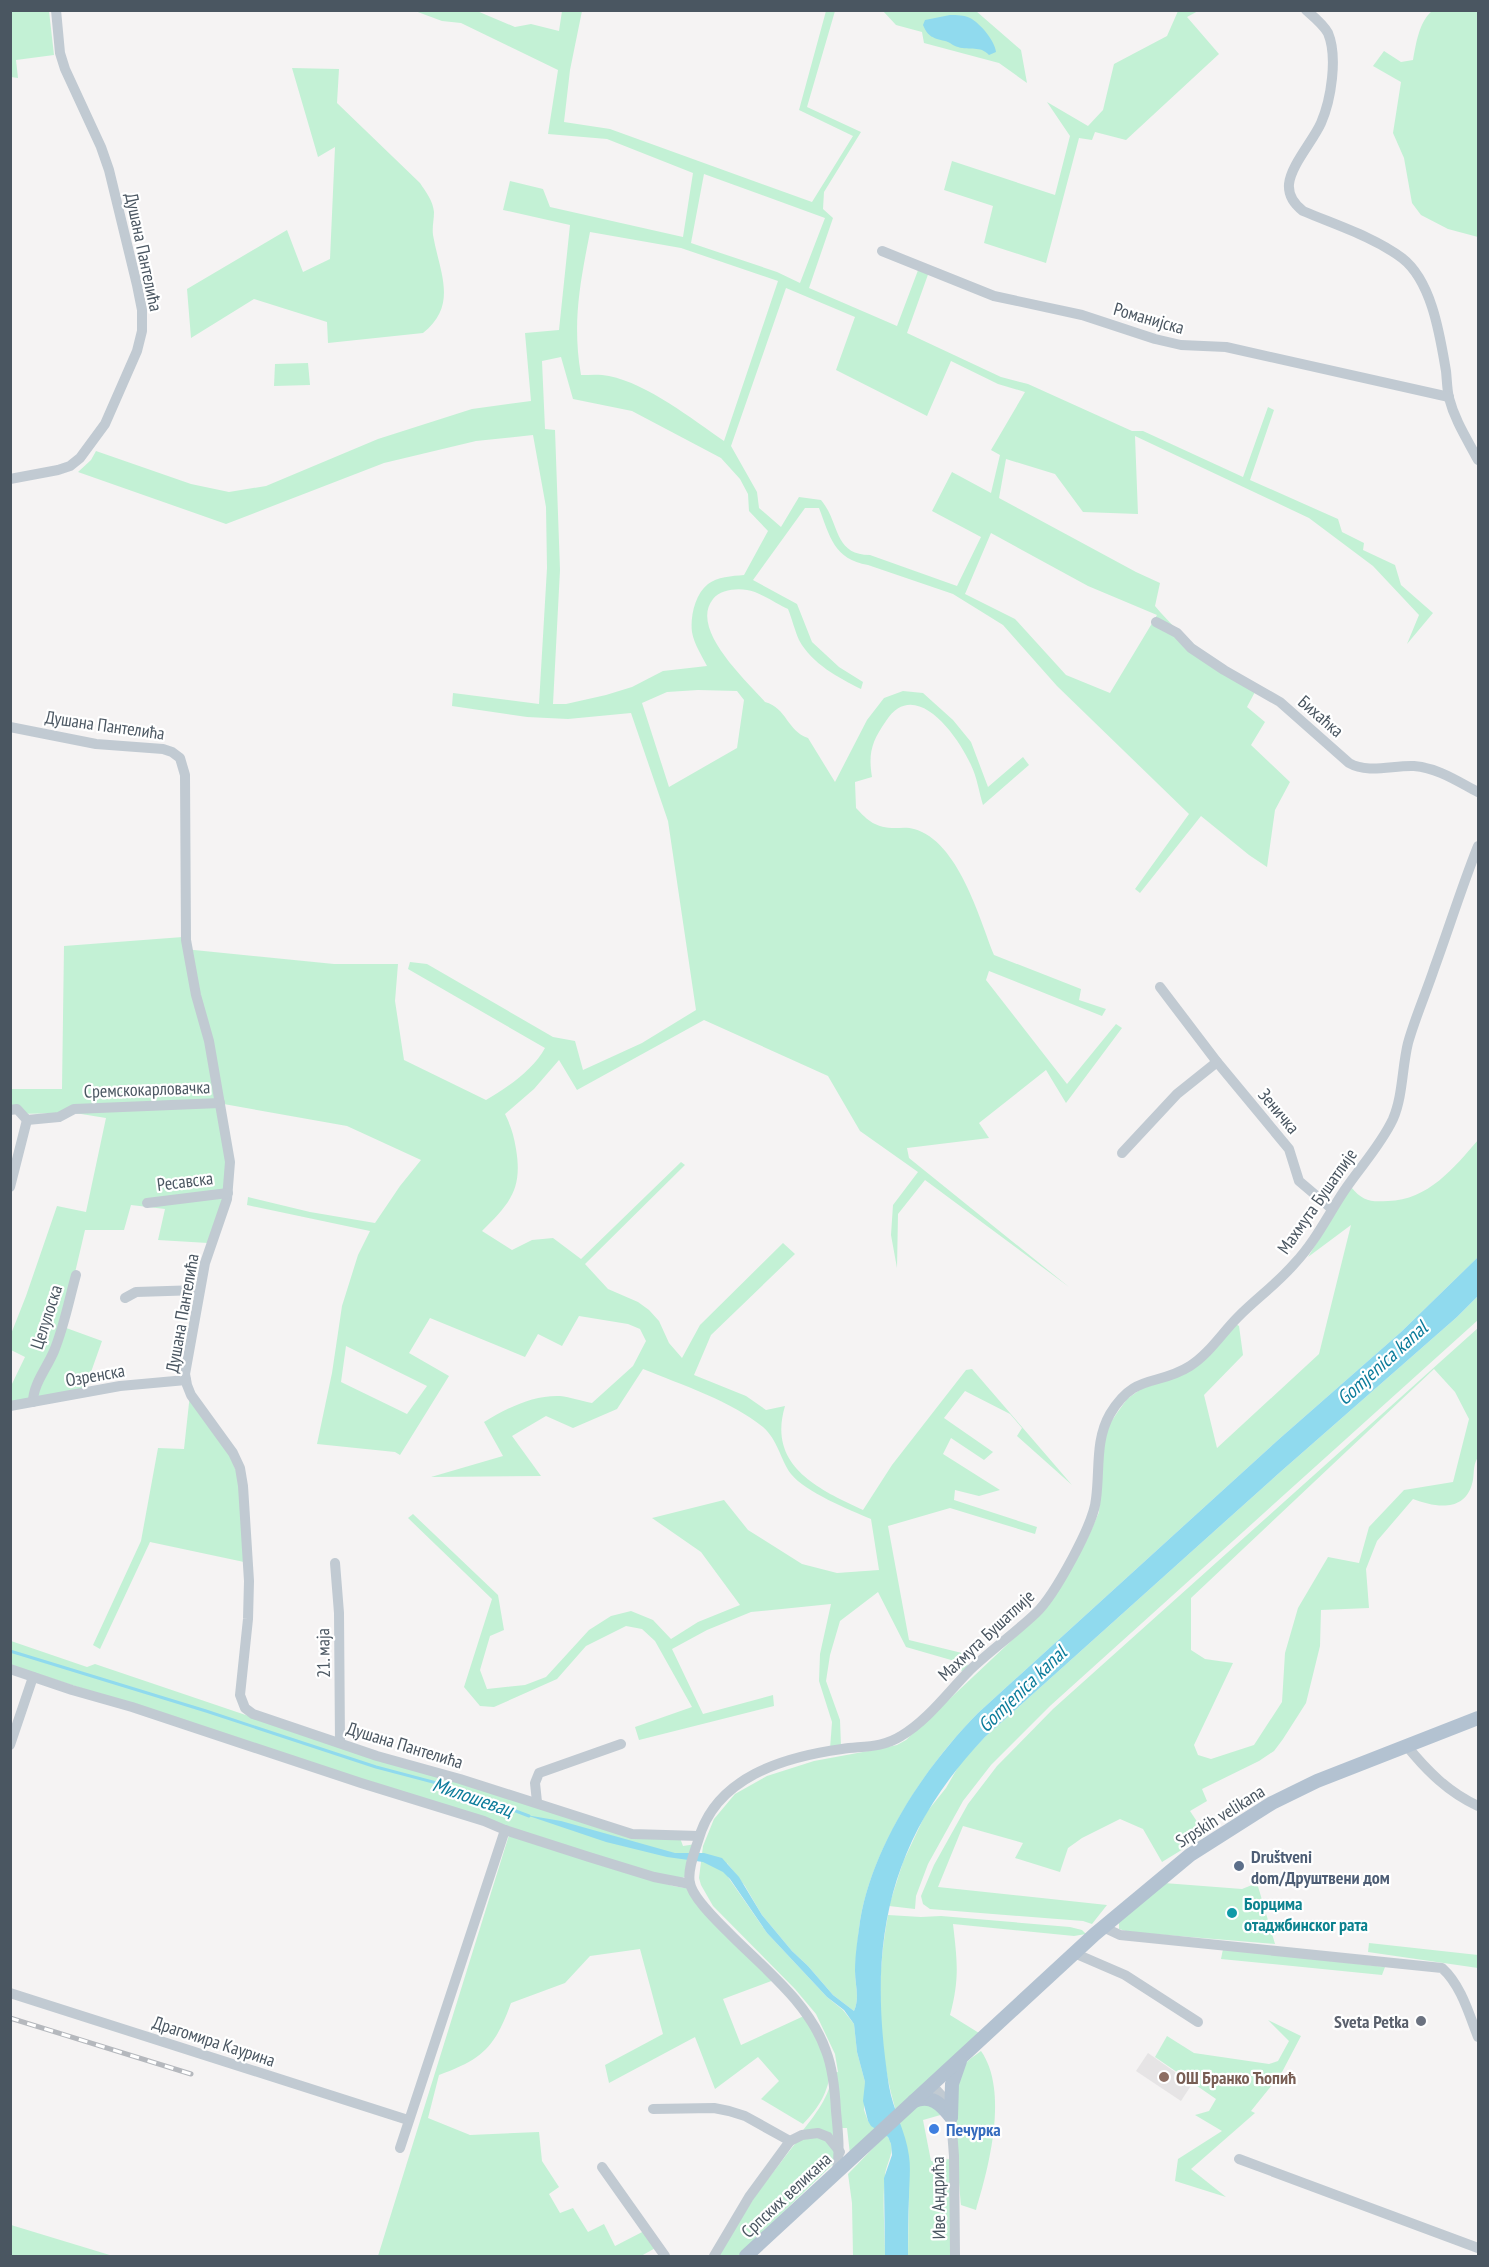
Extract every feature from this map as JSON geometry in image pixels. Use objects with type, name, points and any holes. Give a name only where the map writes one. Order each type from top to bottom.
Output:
[{"type":"main road","name":"Srpskih velikana","points":[[845,2156],[914,2101],[1103,1927],[1190,1855],[1252,1815],[1317,1781],[1479,1718]]},
{"type":"main road","points":[[951,2117],[953,2077],[963,2055]]},
{"type":"main road","points":[[914,2101],[921,2098],[930,2099],[941,2106],[951,2117]]},
{"type":"main road","name":"Српских великана","points":[[746,2256],[837,2171],[845,2156]]},
{"type":"street","name":"Душана Пантелића","points":[[10,479],[58,470],[70,466],[80,458],[105,424],[136,351],[142,331],[142,310],[137,285],[109,170],[101,147],[65,69],[60,53],[56,10]]},
{"type":"street","points":[[1306,10],[1328,34],[1331,50],[1331,88],[1321,124],[1293,172],[1289,183],[1290,195],[1295,204],[1304,211],[1380,245],[1403,259],[1416,273],[1428,296],[1436,320],[1442,343],[1449,397],[1458,426],[1479,460]]},
{"type":"street","name":"Романијска","points":[[882,251],[994,296],[1082,315],[1155,339],[1181,345],[1226,347],[1449,397]]},
{"type":"street","name":"Бихаћка","points":[[1156,622],[1177,633],[1191,648],[1224,670],[1280,702],[1349,763],[1359,769],[1413,766],[1427,768],[1441,772],[1479,792]]},
{"type":"street","name":"Душана Пантелића","points":[[10,726],[96,744],[163,749],[172,752],[180,759],[185,776],[187,795],[186,940],[190,966],[209,1041],[230,1162],[228,1192],[205,1263],[199,1290],[186,1380],[191,1395],[233,1453],[240,1468],[249,1581],[248,1619],[240,1695],[245,1708],[253,1714],[377,1756],[537,1802],[632,1834],[698,1840]]},
{"type":"street","name":"Махмута Бушатлије","points":[[690,1884],[690,1872],[698,1840],[707,1817],[720,1800],[742,1780],[768,1766],[846,1748],[873,1747],[893,1741],[907,1733],[974,1667],[1045,1604],[1088,1527],[1095,1510],[1101,1439],[1111,1412],[1134,1387],[1176,1373],[1202,1357],[1235,1319],[1293,1266],[1309,1247],[1332,1209],[1392,1122],[1409,1041],[1479,846]]},
{"type":"street","name":"Зеничка","points":[[1160,987],[1217,1062],[1289,1149],[1299,1181],[1332,1209]]},
{"type":"street","points":[[1122,1153],[1177,1094],[1217,1062]]},
{"type":"street","name":"Сремскокарловачка","points":[[27,1120],[59,1117],[74,1109],[220,1103]]},
{"type":"street","points":[[10,1110],[16,1109],[27,1120],[10,1187]]},
{"type":"street","name":"Ресавска","points":[[147,1203],[228,1192]]},
{"type":"street","name":"Целулоска","points":[[33,1402],[38,1382],[61,1332],[76,1275]]},
{"type":"street","points":[[125,1298],[136,1292],[199,1290]]},
{"type":"street","name":"Озренска","points":[[10,1406],[120,1386],[186,1380]]},
{"type":"street","name":"21. маја","points":[[335,1563],[339,1613],[340,1743]]},
{"type":"street","points":[[10,1669],[132,1707],[361,1784],[484,1821],[505,1830],[654,1877],[690,1884],[723,1927],[792,1996],[817,2030],[827,2051],[845,2156]]},
{"type":"street","points":[[10,1745],[33,1677]]},
{"type":"street","points":[[537,1802],[535,1783],[539,1773],[621,1744]]},
{"type":"street","points":[[1406,1745],[1426,1771],[1455,1794],[1479,1806]]},
{"type":"street","points":[[400,2148],[505,1830]]},
{"type":"street","points":[[1103,1927],[1120,1935],[1442,1968],[1449,1974],[1479,2037]]},
{"type":"street","points":[[1074,1953],[1125,1976],[1198,2022]]},
{"type":"street","name":"Драгомира Каурина","points":[[10,1993],[408,2120]]},
{"type":"street","points":[[932,2085],[942,2096],[951,2117]]},
{"type":"street","points":[[653,2109],[706,2108],[729,2111],[745,2116],[790,2141]]},
{"type":"street","name":"Иве Андрића","points":[[951,2117],[955,2256]]},
{"type":"street","name":"Српских великана","points":[[714,2256],[749,2197],[790,2141],[802,2135],[818,2133],[828,2137],[845,2156]]},
{"type":"street","points":[[1239,2159],[1478,2248],[1473,2256]]},
{"type":"street","points":[[602,2167],[665,2256]]},
{"type":"shaded area","name":"ОШ Бранко Ћопић","points":[[1148,2053],[1192,2084],[1181,2101],[1136,2071]]},
{"type":"green space","points":[[10,11],[49,11],[54,55],[16,60],[18,78],[11,77]]},
{"type":"green space","points":[[415,11],[477,11],[515,27],[531,24],[559,31],[562,11],[582,11],[570,70],[564,122],[610,129],[812,202],[853,136],[799,110],[826,11],[835,11],[807,107],[861,132],[824,192],[823,209],[833,218],[809,288],[897,326],[920,265],[930,269],[907,333],[1001,377],[1028,384],[1132,431],[1143,431],[1243,477],[1268,407],[1274,410],[1250,480],[1338,519],[1342,532],[1364,543],[1363,550],[1395,565],[1401,585],[1433,613],[1407,644],[1419,615],[1373,566],[1309,518],[1135,436],[1138,514],[1083,512],[1055,474],[1006,459],[999,498],[1160,583],[1155,606],[1202,651],[1256,690],[1247,707],[1265,722],[1251,745],[1290,782],[1275,810],[1267,867],[1201,816],[1140,893],[1135,889],[1189,814],[1057,686],[1003,625],[953,594],[848,558],[840,552],[830,537],[819,508],[805,508],[753,580],[797,604],[812,642],[839,667],[863,682],[861,689],[835,675],[804,649],[788,609],[747,590],[728,590],[713,599],[708,611],[708,625],[723,654],[765,702],[778,709],[801,735],[808,738],[835,782],[867,720],[884,698],[903,691],[923,693],[953,720],[971,742],[988,787],[1023,757],[1029,765],[983,805],[973,770],[965,753],[946,726],[935,715],[910,705],[897,709],[877,735],[871,754],[872,777],[855,782],[856,808],[877,825],[888,828],[914,829],[929,836],[943,848],[965,882],[994,955],[1081,989],[1079,1000],[1106,1009],[1102,1016],[989,971],[986,980],[1067,1084],[1116,1024],[1122,1028],[1066,1103],[1046,1070],[979,1123],[989,1138],[907,1148],[909,1158],[1069,1287],[925,1180],[898,1214],[897,1268],[891,1235],[893,1205],[918,1172],[860,1131],[828,1076],[704,1020],[577,1090],[559,1060],[534,1089],[505,1114],[512,1131],[518,1163],[515,1186],[500,1213],[482,1231],[512,1250],[532,1240],[553,1238],[581,1259],[681,1162],[685,1165],[585,1264],[608,1289],[638,1302],[649,1310],[659,1321],[669,1343],[682,1358],[700,1325],[783,1243],[795,1254],[711,1335],[694,1375],[746,1396],[766,1410],[785,1406],[781,1427],[783,1445],[790,1460],[800,1473],[814,1484],[863,1510],[892,1465],[966,1370],[972,1369],[1072,1485],[1017,1436],[1022,1428],[1010,1414],[965,1391],[944,1418],[993,1452],[984,1460],[951,1438],[943,1454],[1000,1490],[979,1496],[955,1490],[954,1500],[1037,1527],[1035,1534],[950,1508],[888,1526],[909,1640],[962,1653],[968,1666],[962,1672],[958,1662],[906,1647],[878,1592],[840,1621],[830,1655],[826,1681],[840,1720],[841,1746],[830,1749],[832,1722],[819,1681],[820,1654],[831,1604],[751,1612],[707,1630],[672,1649],[703,1714],[773,1695],[774,1706],[639,1740],[635,1727],[692,1707],[655,1641],[642,1629],[626,1626],[586,1646],[557,1679],[494,1707],[480,1706],[464,1687],[492,1599],[408,1518],[413,1514],[498,1595],[504,1630],[490,1636],[480,1670],[487,1689],[525,1685],[546,1677],[589,1630],[611,1616],[631,1611],[653,1620],[671,1639],[698,1622],[740,1605],[701,1552],[652,1518],[724,1500],[748,1530],[802,1564],[837,1573],[879,1570],[871,1519],[828,1500],[798,1481],[787,1468],[768,1432],[751,1418],[706,1394],[643,1369],[617,1409],[573,1428],[546,1416],[512,1436],[541,1476],[431,1477],[503,1456],[484,1422],[511,1407],[550,1396],[592,1403],[633,1366],[646,1341],[640,1329],[628,1324],[579,1316],[562,1346],[538,1334],[525,1357],[430,1318],[409,1353],[449,1376],[400,1455],[395,1452],[317,1444],[332,1373],[342,1306],[358,1255],[370,1231],[247,1205],[248,1197],[310,1212],[375,1223],[421,1160],[347,1126],[218,1103],[224,1126],[228,1193],[208,1243],[158,1240],[165,1209],[131,1205],[124,1230],[85,1230],[74,1277],[58,1325],[102,1341],[85,1389],[11,1402],[10,1388],[25,1357],[11,1350],[11,1334],[57,1206],[86,1212],[106,1118],[75,1113],[11,1114],[11,1089],[62,1089],[64,946],[183,937],[184,949],[334,964],[398,964],[395,1001],[404,1060],[486,1100],[527,1071],[545,1048],[408,969],[410,962],[427,964],[553,1037],[575,1041],[583,1070],[642,1043],[696,1010],[668,821],[631,713],[568,719],[527,717],[452,706],[453,693],[539,704],[547,568],[546,507],[533,435],[476,441],[384,463],[226,524],[78,472],[91,460],[96,451],[191,484],[229,492],[266,486],[378,439],[472,409],[531,401],[525,333],[559,330],[570,225],[503,210],[510,181],[543,189],[550,207],[683,237],[693,173],[607,139],[548,134],[558,70],[461,23],[442,21]],"holes":[[[704,174],[825,218],[800,283],[777,272],[691,243]],[[590,232],[681,248],[778,281],[724,441],[669,403],[639,386],[609,376],[581,375],[577,320]],[[786,288],[855,317],[836,370],[927,416],[951,361],[998,384],[1025,392],[991,450],[1000,455],[991,493],[952,472],[932,511],[981,537],[957,586],[870,555],[858,554],[849,550],[839,536],[821,500],[799,497],[781,527],[759,508],[757,492],[731,446]],[[561,357],[573,399],[632,411],[721,458],[740,479],[748,494],[749,511],[768,531],[744,575],[725,577],[708,584],[703,588],[697,600],[693,613],[692,632],[707,666],[663,671],[632,687],[606,695],[566,704],[553,704],[560,570],[555,430],[545,429],[542,361]],[[991,533],[1088,586],[1157,615],[1110,693],[1066,675],[1015,619],[965,594]],[[737,691],[744,700],[737,748],[669,787],[642,703],[667,692]],[[346,1346],[427,1386],[407,1414],[341,1382]]]},
{"type":"green space","points":[[883,11],[976,11],[1021,50],[1027,83],[999,63],[924,43],[922,32],[896,25]]},
{"type":"green space","points":[[1178,11],[1198,11],[1187,17],[1219,54],[1126,140],[1095,132],[1092,140],[1079,138],[1046,263],[984,243],[993,206],[944,190],[952,161],[1055,195],[1070,136],[1047,102],[1088,126],[1103,110],[1114,64],[1167,36]]},
{"type":"green space","points":[[1432,11],[1478,11],[1478,237],[1448,229],[1421,215],[1412,203],[1404,158],[1393,133],[1401,82],[1373,66],[1384,51],[1401,62],[1413,60],[1421,27]]},
{"type":"green space","points":[[292,68],[339,69],[337,103],[420,183],[431,200],[434,212],[433,235],[442,274],[444,299],[441,311],[423,333],[328,343],[327,322],[254,299],[191,338],[187,289],[287,230],[303,272],[330,259],[335,147],[318,157]]},
{"type":"green space","points":[[308,363],[310,385],[274,386],[275,364]]},
{"type":"green space","points":[[1478,1140],[1478,1257],[1401,1332],[1278,1440],[978,1713],[958,1734],[921,1783],[889,1836],[876,1864],[867,1892],[857,1946],[855,1971],[857,1996],[854,2011],[833,1995],[792,1951],[762,1915],[745,1886],[727,1863],[728,1877],[767,1933],[854,2024],[857,2052],[865,2082],[864,2110],[868,2121],[876,2129],[850,2154],[847,2128],[839,2128],[838,2136],[801,2133],[825,2098],[832,2073],[838,2072],[835,2054],[816,2014],[795,1989],[713,1906],[701,1885],[699,1878],[703,1846],[714,1819],[735,1794],[767,1776],[814,1761],[897,1745],[906,1740],[1043,1611],[1087,1540],[1099,1512],[1102,1452],[1107,1428],[1127,1399],[1141,1389],[1170,1379],[1236,1324],[1239,1326],[1243,1355],[1204,1395],[1217,1448],[1319,1354],[1351,1225],[1308,1257],[1351,1187],[1363,1198],[1371,1201],[1388,1201],[1416,1195],[1439,1181]]},
{"type":"green space","points":[[1478,1296],[1478,1320],[1050,1706],[991,1765],[963,1801],[928,1864],[916,1896],[915,1909],[889,1906],[903,1862],[926,1813],[946,1788],[961,1762],[985,1737]]},
{"type":"green space","points":[[1478,1328],[1478,1457],[1468,1493],[1455,1504],[1447,1505],[1430,1504],[1413,1499],[1377,1541],[1366,1569],[1369,1608],[1321,1610],[1320,1646],[1306,1703],[1274,1751],[1259,1761],[1202,1789],[1207,1801],[1190,1811],[1206,1835],[1162,1862],[1143,1829],[1120,1819],[1082,1838],[1068,1848],[1060,1872],[1015,1858],[1023,1843],[963,1826],[938,1887],[1107,1905],[1092,1924],[1083,1921],[930,1909],[923,1904],[921,1896],[934,1865],[968,1804],[997,1766],[1053,1709]],"holes":[[[1434,1369],[1455,1392],[1469,1419],[1453,1482],[1404,1490],[1369,1527],[1359,1563],[1328,1557],[1298,1608],[1285,1653],[1282,1702],[1254,1745],[1211,1759],[1198,1755],[1194,1745],[1233,1663],[1205,1659],[1191,1650],[1191,1598]]]},
{"type":"green space","points":[[190,1394],[225,1445],[241,1482],[244,1562],[150,1542],[100,1649],[93,1645],[141,1541],[158,1448],[184,1449]]},
{"type":"green space","points":[[11,1641],[87,1667],[95,1664],[269,1723],[642,1838],[680,1838],[683,1846],[696,1844],[689,1875],[678,1880],[590,1855],[11,1665]]},
{"type":"green space","points":[[509,1835],[673,1886],[691,1889],[774,1980],[723,1999],[741,2045],[806,2015],[826,2052],[830,2067],[828,2085],[815,2110],[803,2124],[761,2099],[779,2081],[758,2057],[715,2089],[695,2037],[609,2083],[605,2065],[663,2034],[640,1949],[590,1956],[565,1983],[511,2003],[499,2031],[486,2050],[467,2063],[439,2075],[428,2118],[470,2135],[539,2132],[542,2161],[559,2187],[549,2194],[560,2213],[573,2208],[588,2232],[604,2224],[615,2246],[648,2229],[659,2246],[641,2256],[378,2256]]},
{"type":"green space","points":[[1164,1883],[1242,1889],[1257,1883],[1275,1944],[1129,1932],[1119,1929],[1119,1922]]},
{"type":"green space","points":[[888,1915],[941,1916],[1070,1927],[1082,1930],[1086,1934],[1074,1936],[953,1924],[957,1969],[950,2015],[979,2033],[896,2111],[885,2063],[880,2013],[884,1939]]},
{"type":"green space","points":[[1369,1943],[1478,1955],[1478,1968],[1368,1952]]},
{"type":"green space","points":[[1223,1949],[1385,1967],[1382,1975],[1221,1959]]},
{"type":"green space","points":[[1268,2020],[1301,2036],[1281,2074],[1251,2111],[1255,2113],[1191,2169],[1226,2197],[1175,2181],[1178,2159],[1222,2131],[1195,2115],[1209,2111],[1216,2099],[1155,2057],[1167,2036],[1194,2053],[1269,2064],[1278,2061],[1289,2041]]},
{"type":"green space","points":[[981,2051],[994,2087],[995,2108],[991,2151],[976,2210],[961,2205],[955,2113],[959,2078],[964,2066]]},
{"type":"green space","points":[[922,2101],[944,2114],[923,2120],[931,2161],[950,2159],[950,2256],[908,2256],[909,2178],[900,2124],[902,2118]]},
{"type":"green space","points":[[886,2135],[891,2145],[891,2155],[884,2185],[885,2256],[853,2256],[852,2203],[848,2174]]},
{"type":"green space","points":[[817,2136],[833,2145],[835,2162],[738,2256],[718,2256],[755,2196],[794,2145],[799,2140]]},
{"type":"green space","points":[[11,2225],[113,2256],[11,2256]]},
{"type":"water","points":[[950,15],[965,16],[974,20],[990,38],[996,52],[989,55],[978,49],[962,48],[929,35],[923,25],[925,20]]},
{"type":"water","name":"Gomjenica kanal","points":[[1478,1257],[1478,1296],[985,1737],[952,1776],[925,1816],[905,1856],[892,1898],[884,1942],[881,1987],[883,2035],[889,2086],[910,2161],[908,2256],[885,2256],[884,2178],[892,2155],[891,2144],[888,2137],[871,2126],[868,2121],[863,2101],[865,2082],[857,2052],[854,2024],[844,2010],[827,1997],[767,1933],[723,1872],[703,1862],[667,1857],[606,1842],[526,1815],[561,1821],[675,1853],[704,1853],[722,1858],[739,1877],[762,1915],[792,1951],[833,1995],[854,2011],[857,1996],[855,1971],[860,1921],[876,1864],[904,1808],[958,1734],[978,1713],[1278,1440],[1401,1332]]},
{"type":"waterway","name":"Милошевац","points":[[10,1651],[206,1711],[376,1767],[448,1786],[529,1816]]},
{"type":"railway","points":[[10,2018],[191,2074]]},
{"type":"place","name":"Društveni dom/Друштвени дом","points":[[1239,1866]]},
{"type":"place","name":"Борцима отаджбинског рата","points":[[1232,1913]]},
{"type":"place","name":"Sveta Petka","points":[[1421,2021]]},
{"type":"place","name":"ОШ Бранко Ћопић","points":[[1164,2077]]},
{"type":"place","name":"Печурка","points":[[934,2129]]}]
